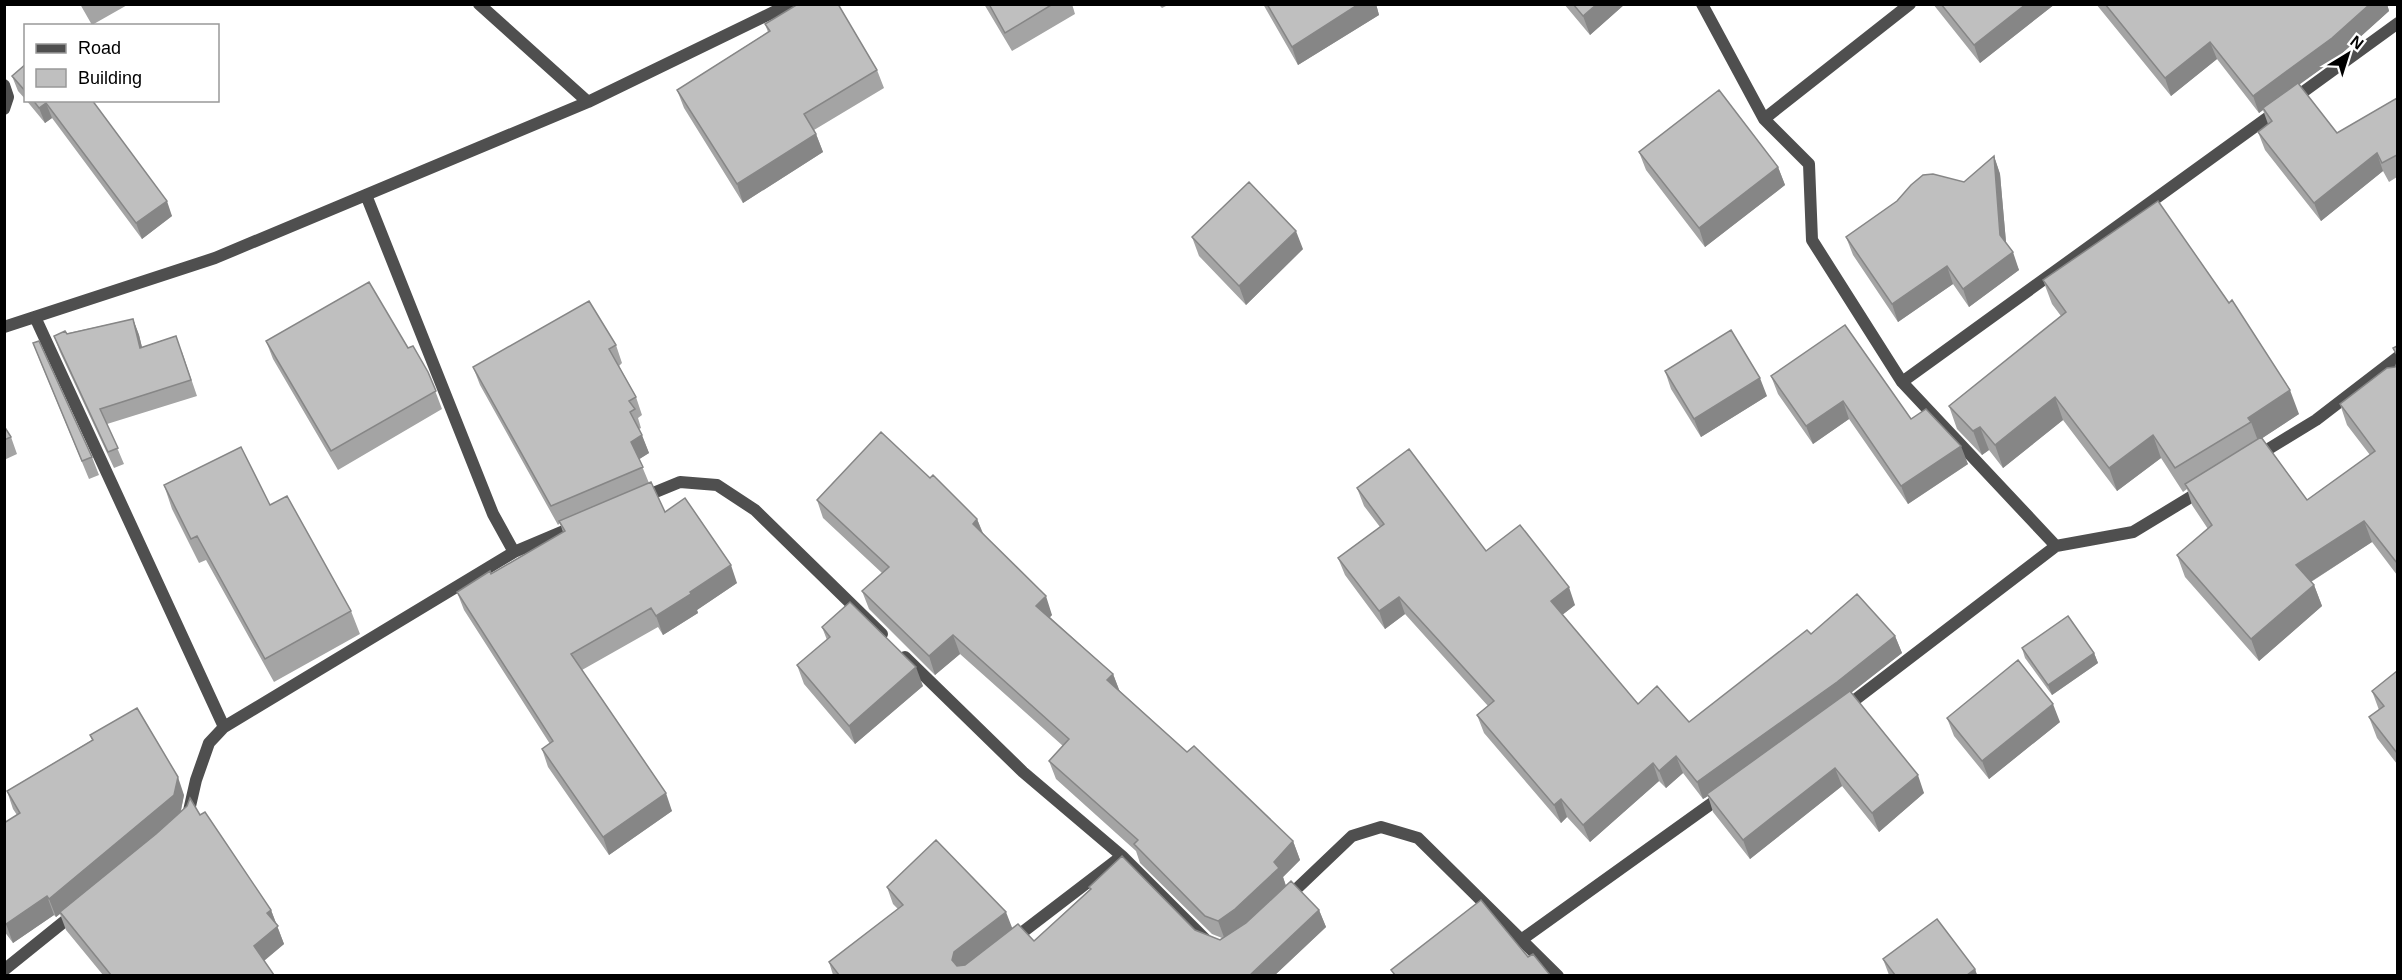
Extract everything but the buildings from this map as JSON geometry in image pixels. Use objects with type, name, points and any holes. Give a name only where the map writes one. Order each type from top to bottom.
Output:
[{"type":"street","points":[[479,4],[588,102]]},
{"type":"street","points":[[4,327],[215,258],[588,102],[790,4]]},
{"type":"street","points":[[1702,4],[1764,119],[1809,164],[1812,240],[1902,382],[2056,546]]},
{"type":"street","points":[[1764,119],[1910,4]]},
{"type":"street","points":[[1902,382],[2397,23]]},
{"type":"street","points":[[4,85],[8,98],[4,109]]},
{"type":"street","points":[[366,195],[493,514],[514,552]]},
{"type":"street","points":[[35,317],[224,727]]},
{"type":"street","points":[[2245,464],[2316,420],[2389,369],[2397,357]]},
{"type":"street","points":[[628,504],[680,482],[717,484],[756,510],[1023,772],[1122,856],[1207,941],[1217,945]]},
{"type":"street","points":[[1829,719],[2056,546],[2133,532],[2214,482]]},
{"type":"street","points":[[180,825],[188,818],[196,780],[209,743],[224,727],[514,552],[586,521]]},
{"type":"street","points":[[1521,940],[1729,791]]},
{"type":"street","points":[[1282,902],[1352,836],[1381,827],[1418,838],[1558,975]]},
{"type":"street","points":[[1003,947],[1122,856]]},
{"type":"street","points":[[4,970],[85,904]]}]
